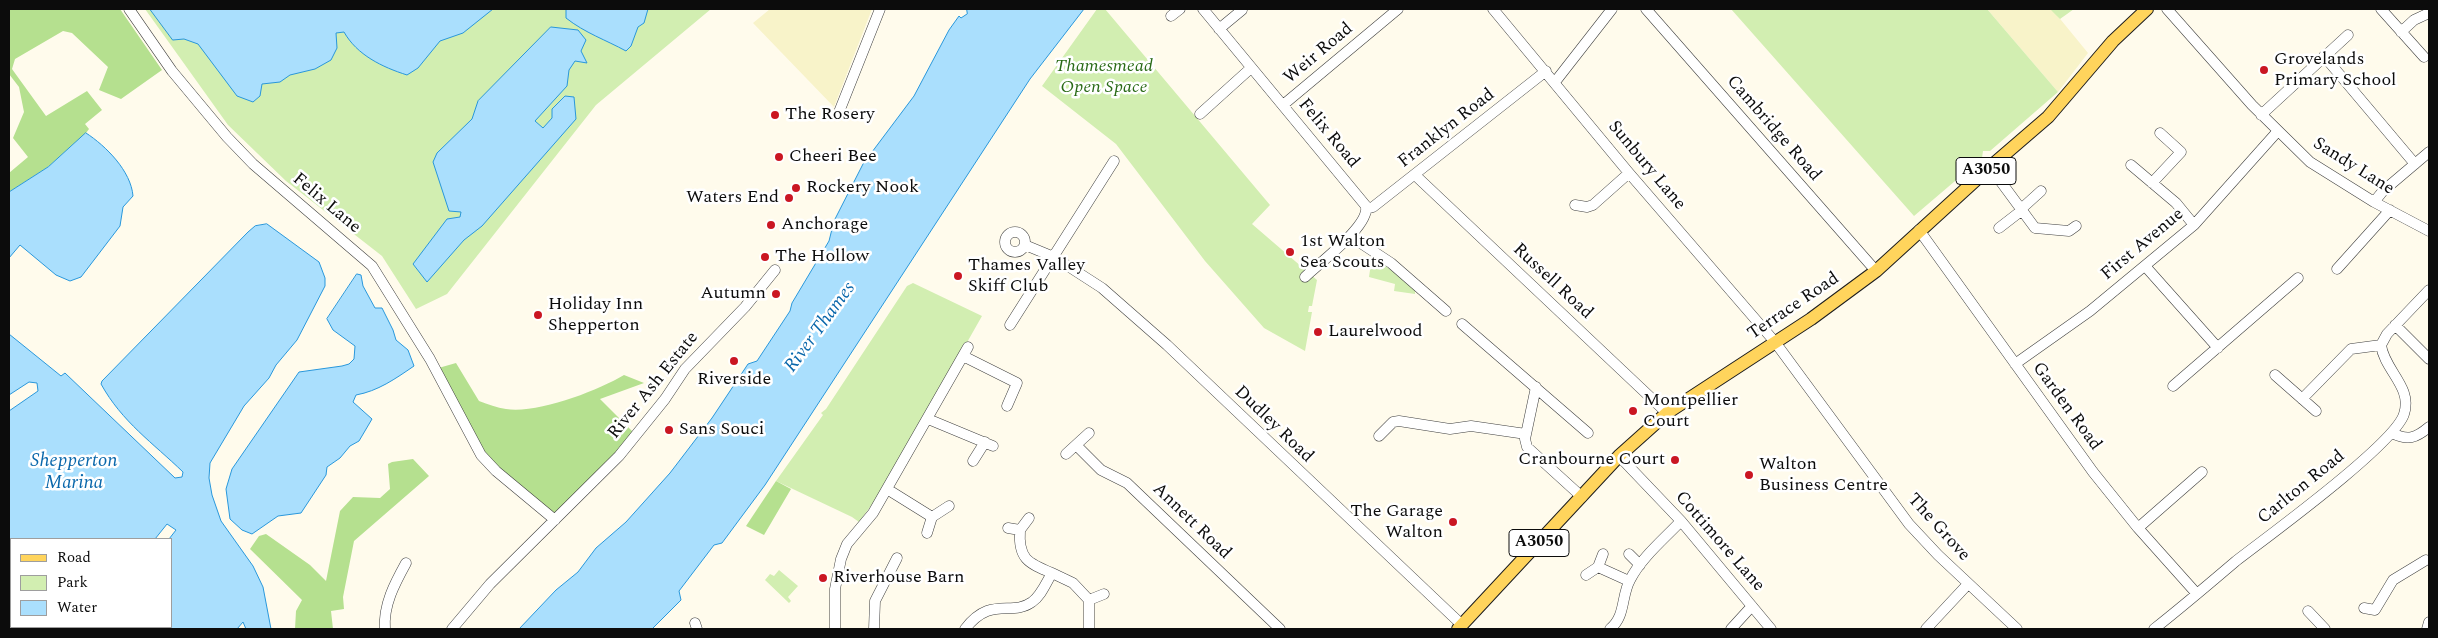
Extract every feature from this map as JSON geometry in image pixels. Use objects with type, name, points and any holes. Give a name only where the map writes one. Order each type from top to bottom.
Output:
[{"type":"main road","name":"Terrace Road","points":[[1460,627],[1619,456],[1667,413],[1843,297],[1876,271],[1919,230],[2048,117],[2113,41],[2147,9]]},
{"type":"street","name":"Felix Lane","points":[[129,9],[172,71],[227,137],[253,164],[372,266],[430,359],[474,444],[496,471],[554,520]]},
{"type":"street","points":[[839,112],[880,9]]},
{"type":"street","points":[[1171,16],[1180,9]]},
{"type":"street","name":"Felix Road","points":[[1203,9],[1359,196],[1366,209]]},
{"type":"street","name":"Weir Road","points":[[1283,105],[1398,9]]},
{"type":"street","name":"Sunbury Lane","points":[[1493,9],[1629,173],[1775,342]]},
{"type":"street","points":[[1555,82],[1612,9]]},
{"type":"street","name":"Cambridge Road","points":[[1646,9],[1876,271]]},
{"type":"street","name":"Sandy Lane","points":[[2167,9],[2261,115],[2310,162],[2374,202],[2429,231]]},
{"type":"street","points":[[2381,9],[2424,57]]},
{"type":"street","points":[[1220,29],[1242,10]]},
{"type":"street","points":[[2401,32],[2414,20],[2429,13]]},
{"type":"street","points":[[2261,115],[2348,35]]},
{"type":"street","points":[[2324,56],[2415,164]]},
{"type":"street","points":[[1200,114],[1251,68]]},
{"type":"street","name":"Franklyn Road","points":[[1366,209],[1374,207],[1416,175],[1546,71]]},
{"type":"street","name":"First Avenue","points":[[2015,364],[2090,311],[2194,225],[2277,132]]},
{"type":"street","points":[[2152,183],[2180,152],[2160,133]]},
{"type":"street","points":[[2374,202],[2383,191],[2429,152]]},
{"type":"street","points":[[1010,324],[1114,161]]},
{"type":"street","points":[[2131,165],[2176,203],[2194,225]]},
{"type":"street","points":[[1990,167],[2035,228],[2069,231],[2076,226]]},
{"type":"street","points":[[1575,205],[1587,207],[1592,205],[1629,173]]},
{"type":"street","name":"Russell Road","points":[[1416,175],[1667,413]]},
{"type":"street","points":[[1999,228],[2041,191]]},
{"type":"street","points":[[1305,277],[1350,236],[1363,221],[1366,209]]},
{"type":"street","points":[[2337,269],[2390,210]]},
{"type":"street","name":"Garden Road","points":[[1919,230],[2093,472],[2138,528],[2196,594]]},
{"type":"street","points":[[1350,236],[1391,263],[1446,311]]},
{"type":"street","name":"Dudley Road","points":[[1024,245],[1054,257],[1102,288],[1167,345],[1460,627]]},
{"type":"street","points":[[2145,266],[2218,348]]},
{"type":"street","name":"River Ash Estate","points":[[452,629],[490,584],[619,456],[665,399],[685,369],[745,307],[775,270]]},
{"type":"street","points":[[2173,386],[2298,278]]},
{"type":"street","points":[[2302,399],[2351,349],[2381,345],[2383,339],[2395,325],[2429,290]]},
{"type":"street","points":[[1462,324],[1588,433]]},
{"type":"street","points":[[2395,325],[2429,359]]},
{"type":"street","name":"The Grove","points":[[1775,342],[1909,524],[2013,628]]},
{"type":"street","name":"Carlton Road","points":[[2154,629],[2332,485],[2392,433],[2404,415],[2406,402],[2403,389],[2385,358],[2381,345]]},
{"type":"street","points":[[835,629],[835,589],[841,559],[847,544],[873,513],[966,351],[1017,383],[1006,406]]},
{"type":"street","points":[[2275,376],[2316,412]]},
{"type":"street","points":[[1536,387],[1526,434],[1526,443],[1530,451],[1582,497]]},
{"type":"street","points":[[928,419],[954,432],[989,444],[973,461]]},
{"type":"street","points":[[1379,436],[1393,422],[1399,421],[1450,429],[1470,426],[1526,434]]},
{"type":"street","points":[[2392,433],[2411,439],[2420,435],[2429,427]]},
{"type":"street","points":[[1066,454],[1089,433]]},
{"type":"street","name":"Annett Road","points":[[1076,445],[1101,470],[1127,483],[1280,629]]},
{"type":"street","name":"Cottimore Lane","points":[[1619,456],[1681,521],[1771,629]]},
{"type":"street","points":[[2138,528],[2202,472]]},
{"type":"street","points":[[887,489],[932,516]]},
{"type":"street","points":[[927,533],[932,516],[949,506]]},
{"type":"street","points":[[1029,518],[1020,530],[1019,546],[1022,555],[1035,566],[1073,583],[1089,600],[1089,629]]},
{"type":"street","points":[[1610,629],[1616,624],[1624,606],[1629,581],[1640,564],[1681,521]]},
{"type":"street","points":[[1008,528],[1020,530]]},
{"type":"street","points":[[1586,575],[1598,566],[1603,554]]},
{"type":"street","points":[[1629,554],[1640,564]]},
{"type":"street","points":[[874,629],[874,601],[897,558]]},
{"type":"street","points":[[2364,608],[2375,610],[2393,580],[2428,560]]},
{"type":"street","points":[[385,629],[384,622],[391,592],[406,563]]},
{"type":"street","points":[[1598,566],[1629,581]]},
{"type":"street","points":[[965,629],[985,612],[993,608],[1018,607],[1030,603],[1052,573]]},
{"type":"street","points":[[1926,629],[1968,584]]},
{"type":"street","points":[[1089,600],[1104,594]]},
{"type":"street","points":[[1731,629],[1752,606]]},
{"type":"street","points":[[2308,611],[2325,629]]},
{"type":"street","points":[[2427,629],[2429,622]]},
{"type":"shaded area","points":[[770,9],[872,9],[834,107],[753,23]]},
{"type":"shaded area","points":[[1987,9],[2052,9],[2088,53],[2058,92]]},
{"type":"green space","points":[[9,9],[120,9],[162,70],[121,99],[99,90],[108,67],[72,33],[63,31],[15,59],[12,69],[46,116],[87,91],[102,110],[85,124],[89,129],[86,133],[48,167],[9,192],[9,173],[28,157],[13,138],[24,112],[19,87],[9,74]]},
{"type":"green space","points":[[145,9],[711,9],[596,105],[447,294],[416,309],[382,256],[286,181],[228,125]]},
{"type":"green space","name":"Thamesmead Open Space","points":[[1097,9],[1105,9],[1270,205],[1252,224],[1317,280],[1312,306],[1309,306],[1308,312],[1312,312],[1305,351],[1264,328],[1205,261],[1116,144],[1042,86]]},
{"type":"green space","points":[[1731,9],[1987,9],[2058,92],[1990,151],[1983,151],[1982,158],[1914,216]]},
{"type":"green space","points":[[2052,9],[2074,9],[2060,19],[2051,10]]},
{"type":"green space","points":[[1372,256],[1415,288],[1415,294],[1394,291],[1395,284],[1369,277]]},
{"type":"green space","points":[[913,283],[982,316],[886,485],[859,522],[776,481],[823,415],[821,413],[826,409],[907,286]]},
{"type":"green space","points":[[456,363],[479,401],[506,409],[519,410],[550,405],[599,388],[624,375],[644,383],[600,399],[636,435],[555,520],[496,471],[435,369]]},
{"type":"green space","points":[[413,459],[429,476],[354,541],[343,597],[344,609],[331,611],[333,629],[295,629],[296,611],[302,600],[250,549],[259,536],[266,534],[310,565],[326,581],[340,511],[353,497],[380,498],[390,489],[388,464]]},
{"type":"green space","points":[[776,481],[791,489],[764,535],[746,526]]},
{"type":"green space","points":[[779,570],[798,586],[788,597],[791,601],[789,603],[765,580],[770,574],[774,576]]},
{"type":"green space","points":[[44,628],[94,628],[93,629]]},
{"type":"water","points":[[150,9],[493,9],[463,33],[440,41],[418,68],[407,75],[388,68],[363,54],[344,32],[336,33],[337,48],[331,60],[315,69],[290,75],[280,82],[262,84],[260,96],[253,102],[237,96],[198,44],[184,39],[173,40]]},
{"type":"water","points":[[648,9],[644,23],[638,27],[631,46],[626,51],[588,32],[566,18],[566,10]]},
{"type":"water","name":"River Thames","points":[[967,9],[1084,9],[1030,79],[765,485],[722,543],[714,545],[679,591],[681,600],[652,629],[519,629],[556,590],[578,572],[596,548],[626,522],[670,473],[712,418],[748,364],[757,361],[790,311],[792,303],[829,241],[834,221],[863,164],[914,96],[949,30],[959,16],[961,18],[967,14]]},
{"type":"water","points":[[551,27],[578,30],[586,40],[581,51],[587,63],[575,61],[569,70],[567,86],[535,121],[543,128],[552,118],[552,109],[565,96],[574,97],[576,119],[482,226],[464,240],[427,282],[413,264],[447,219],[460,217],[461,212],[449,211],[433,162],[437,153],[472,119],[478,101]]},
{"type":"water","points":[[86,133],[109,152],[123,169],[128,177],[133,196],[123,207],[120,226],[81,277],[70,281],[56,275],[20,245],[9,258],[9,192],[48,167]]},
{"type":"water","name":"Shepperton Marina","points":[[267,224],[319,262],[325,278],[325,286],[297,340],[276,365],[269,378],[244,406],[210,463],[209,478],[212,495],[221,521],[253,566],[263,587],[271,629],[246,629],[243,622],[237,629],[103,629],[172,628],[172,538],[170,538],[176,530],[167,524],[156,538],[10,538],[10,628],[32,628],[9,629],[9,411],[38,391],[37,383],[29,382],[9,395],[9,334],[61,376],[65,373],[175,478],[182,477],[183,472],[118,410],[101,384],[255,226]]},
{"type":"water","points":[[357,274],[361,275],[363,286],[375,308],[382,308],[396,340],[408,350],[414,366],[379,387],[356,395],[353,402],[372,419],[359,441],[350,446],[340,458],[327,467],[326,475],[301,513],[278,516],[252,534],[242,530],[230,519],[226,489],[232,469],[299,372],[342,366],[349,364],[354,359],[355,346],[333,330],[327,319]]},
{"type":"place","name":"Grovelands Primary School","points":[[2264,70]]},
{"type":"place","name":"The Rosery","points":[[775,115]]},
{"type":"place","name":"Cheeri Bee","points":[[779,157]]},
{"type":"place","name":"Rockery Nook","points":[[796,188]]},
{"type":"place","name":"Waters End","points":[[789,198]]},
{"type":"place","name":"Anchorage","points":[[771,225]]},
{"type":"place","name":"1st Walton Sea Scouts","points":[[1290,252]]},
{"type":"place","name":"The Hollow","points":[[765,257]]},
{"type":"place","name":"Thames Valley Skiff Club","points":[[958,276]]},
{"type":"place","name":"Autumn","points":[[776,294]]},
{"type":"place","name":"Holiday Inn Shepperton","points":[[538,315]]},
{"type":"place","name":"Laurelwood","points":[[1318,332]]},
{"type":"place","name":"Riverside","points":[[734,361]]},
{"type":"place","name":"Montpellier Court","points":[[1633,411]]},
{"type":"place","name":"Sans Souci","points":[[669,430]]},
{"type":"place","name":"Cranbourne Court","points":[[1675,460]]},
{"type":"place","name":"Walton Business Centre","points":[[1749,475]]},
{"type":"place","name":"The Garage Walton","points":[[1453,522]]},
{"type":"place","name":"Riverhouse Barn","points":[[823,578]]}]
